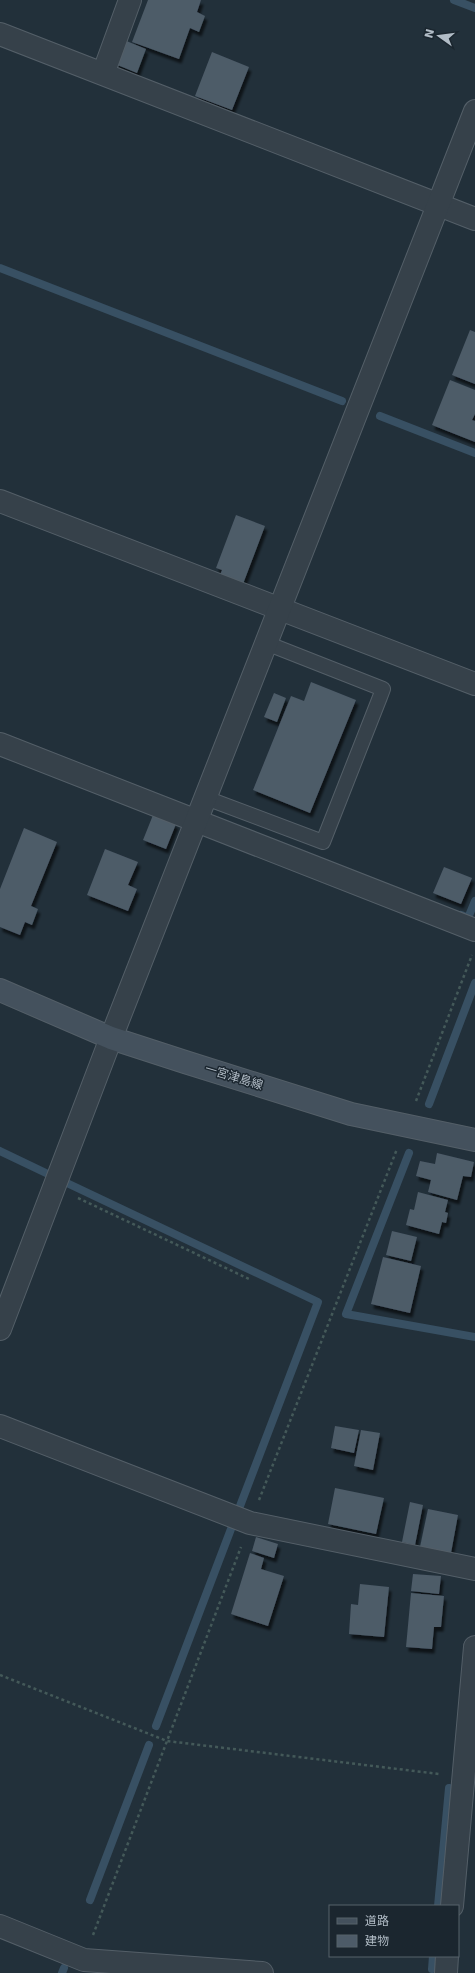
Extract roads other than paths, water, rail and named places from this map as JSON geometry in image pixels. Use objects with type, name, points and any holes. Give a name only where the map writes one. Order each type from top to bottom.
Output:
[{"type":"main road","name":"一宮津島線","points":[[0,990],[111,1038],[351,1114],[475,1140]]},
{"type":"street","points":[[103,74],[130,0]]},
{"type":"street","points":[[1,37],[103,74],[475,219]]},
{"type":"street","points":[[0,1329],[111,1038],[475,111]]},
{"type":"street","points":[[0,501],[279,610],[475,684]]},
{"type":"street","points":[[0,744],[475,930]]},
{"type":"street","points":[[0,1426],[250,1523],[475,1569]]},
{"type":"street","points":[[452,1905],[475,1647]]},
{"type":"street","points":[[0,1926],[84,1960],[262,1973]]},
{"type":"street","points":[[446,1973],[447,1957]]},
{"type":"lane","points":[[206,798],[323,842],[377,704],[382,689],[266,643]]},
{"type":"waterway","points":[[454,0],[475,8]]},
{"type":"waterway","points":[[0,268],[342,401]]},
{"type":"waterway","points":[[380,416],[475,453]]},
{"type":"waterway","points":[[461,915],[468,918],[475,901]]},
{"type":"waterway","points":[[429,1104],[475,983]]},
{"type":"waterway","points":[[0,1151],[48,1174]]},
{"type":"waterway","points":[[409,1153],[346,1314],[475,1337]]},
{"type":"waterway","points":[[69,1184],[318,1302],[240,1506]]},
{"type":"waterway","points":[[156,1726],[231,1529]]},
{"type":"waterway","points":[[90,1900],[149,1745]]},
{"type":"waterway","points":[[438,1905],[449,1788]]},
{"type":"waterway","points":[[432,1969],[433,1957]]},
{"type":"waterway","points":[[62,1973],[64,1968]]}]
